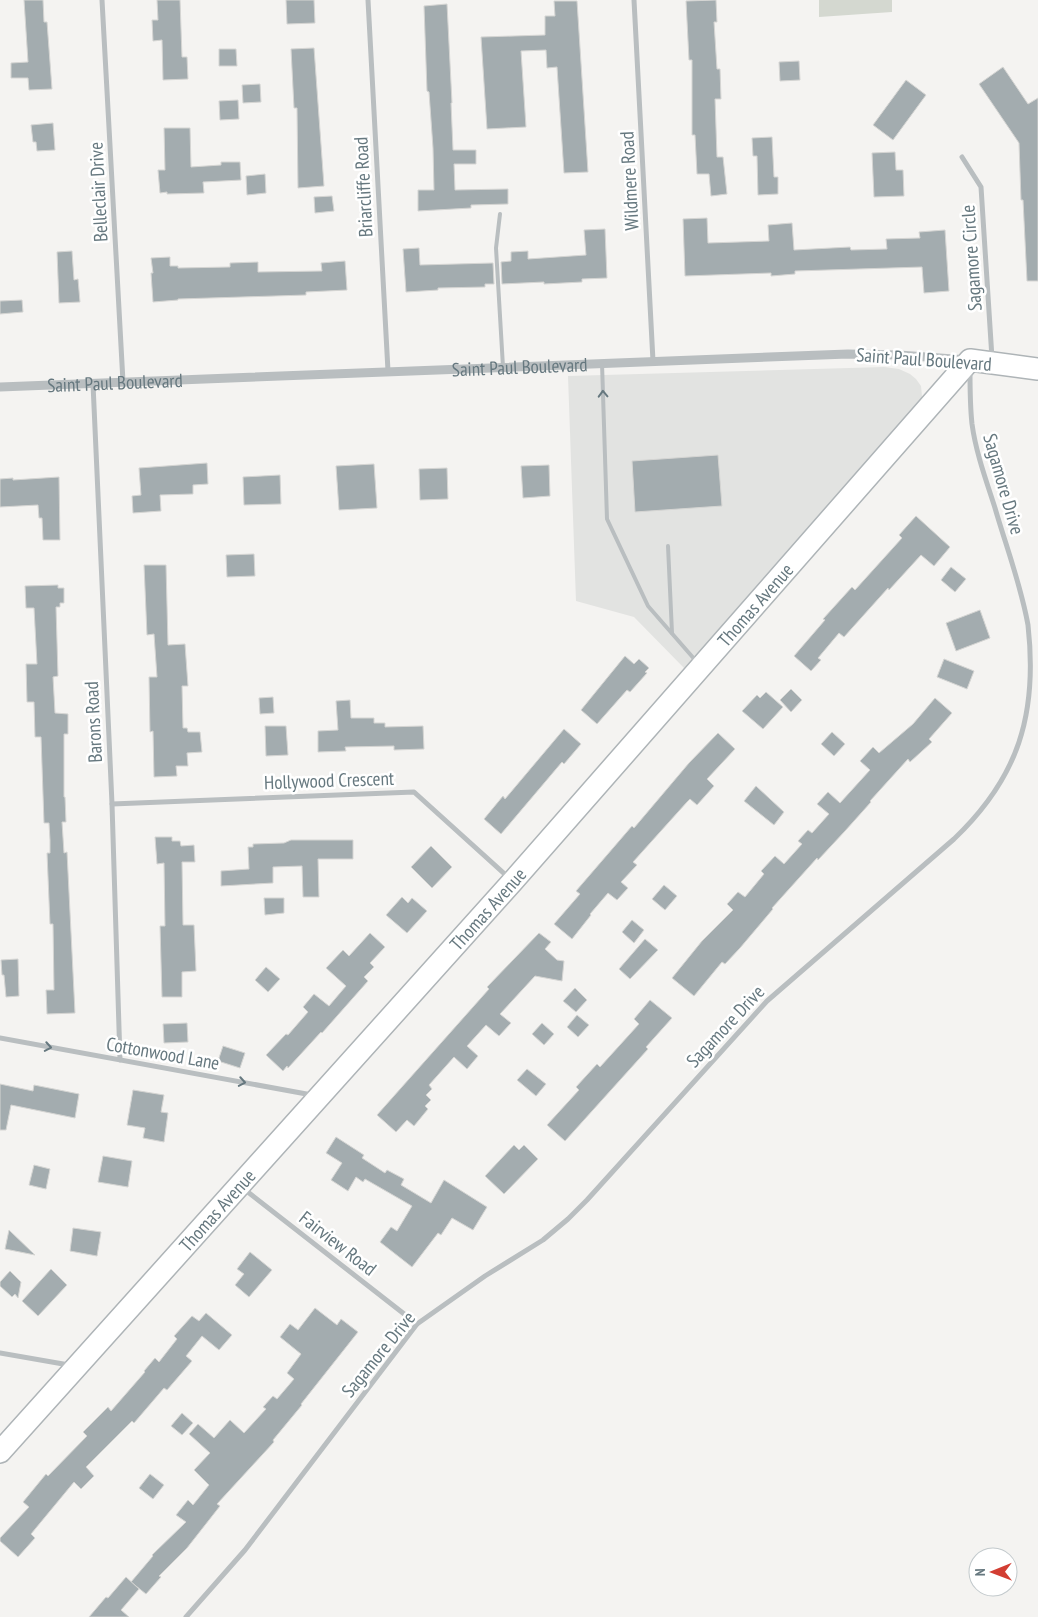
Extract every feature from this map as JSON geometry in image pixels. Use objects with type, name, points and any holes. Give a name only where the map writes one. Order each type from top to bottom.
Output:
[{"type":"main road","name":"Saint Paul Boulevard","points":[[970,360],[1038,369]]},
{"type":"main road","name":"Thomas Avenue","points":[[0,1452],[321,1097],[513,881],[970,360]]},
{"type":"street","name":"Belleclair Drive","points":[[102,0],[123,382]]},
{"type":"street","name":"Briarcliffe Road","points":[[368,0],[388,372]]},
{"type":"street","name":"Wildmere Road","points":[[634,0],[653,361]]},
{"type":"street","name":"Sagamore Circle","points":[[962,156],[981,187],[993,363]]},
{"type":"street","name":"Saint Paul Boulevard","points":[[0,387],[848,354],[899,355],[970,360]]},
{"type":"street","name":"Sagamore Drive","points":[[186,1617],[245,1550],[417,1324],[485,1276],[543,1240],[568,1219],[594,1193],[767,1001],[954,839],[973,821],[1007,776],[1021,746],[1030,714],[1033,686],[1032,653],[1022,600],[977,451],[970,399],[970,360]]},
{"type":"street","name":"Barons Road","points":[[93,384],[112,804],[120,1060]]},
{"type":"street","name":"Hollywood Crescent","points":[[112,804],[414,792],[513,881]]},
{"type":"street","name":"Cottonwood Lane","points":[[0,1038],[321,1097]]},
{"type":"street","name":"Fairview Road","points":[[240,1186],[417,1324]]},
{"type":"street","points":[[0,1353],[77,1366]]},
{"type":"lane","points":[[500,214],[496,248],[503,367]]},
{"type":"lane","points":[[602,363],[607,519],[648,606],[701,666]]},
{"type":"lane","points":[[668,546],[672,633]]},
{"type":"shaded area","points":[[819,0],[892,0],[892,12],[819,17]]},
{"type":"shaded area","points":[[884,367],[899,369],[916,379],[921,386],[921,407],[684,668],[634,617],[576,601],[568,376]]},
{"type":"building","points":[[24,0],[43,0],[44,22],[47,22],[52,89],[29,90],[28,78],[11,78],[11,63],[28,62]]},
{"type":"building","points":[[157,0],[180,0],[182,57],[187,57],[188,79],[163,80],[162,40],[153,41],[152,20],[158,20]]},
{"type":"building","points":[[286,0],[314,0],[315,23],[287,24]]},
{"type":"building","points":[[716,0],[717,22],[714,22],[717,69],[720,69],[721,99],[715,99],[717,157],[723,157],[727,194],[711,196],[709,174],[697,174],[695,135],[692,135],[692,60],[689,60],[686,1]]},
{"type":"building","points":[[554,1],[577,1],[588,172],[564,173],[557,67],[547,68],[546,50],[521,51],[526,127],[487,129],[481,37],[545,35],[545,16],[555,16]]},
{"type":"building","points":[[447,4],[453,150],[476,150],[476,164],[454,164],[455,190],[508,189],[508,204],[471,205],[471,208],[418,211],[418,190],[434,190],[433,148],[429,92],[427,91],[424,6]]},
{"type":"building","points":[[314,48],[324,186],[298,188],[297,108],[294,108],[291,49]]},
{"type":"building","points":[[219,49],[236,49],[237,66],[219,66]]},
{"type":"building","points":[[799,61],[800,80],[780,81],[779,62]]},
{"type":"building","points":[[1003,67],[1028,104],[1038,98],[1038,281],[1027,281],[1019,143],[979,84]]},
{"type":"building","points":[[906,80],[926,95],[893,140],[873,125]]},
{"type":"building","points":[[260,84],[261,102],[243,103],[242,85]]},
{"type":"building","points":[[238,100],[239,119],[220,120],[219,101]]},
{"type":"building","points":[[53,123],[55,150],[37,151],[36,142],[33,142],[31,125]]},
{"type":"building","points":[[164,128],[190,128],[191,167],[221,165],[221,162],[240,162],[241,180],[203,182],[204,193],[160,193],[158,170],[165,170]]},
{"type":"building","points":[[772,137],[774,177],[778,177],[778,194],[758,195],[757,156],[753,156],[752,138]]},
{"type":"building","points":[[895,152],[896,170],[903,170],[904,196],[874,197],[872,153]]},
{"type":"building","points":[[265,174],[266,193],[247,195],[246,176]]},
{"type":"building","points":[[332,196],[334,211],[315,213],[314,197]]},
{"type":"building","points":[[707,218],[708,243],[769,241],[768,225],[792,223],[794,250],[850,247],[851,250],[887,249],[886,239],[920,238],[919,232],[945,230],[949,291],[924,293],[922,267],[795,271],[795,274],[771,276],[771,273],[685,276],[683,219]]},
{"type":"building","points":[[605,229],[607,278],[582,279],[582,282],[502,284],[501,262],[511,261],[511,252],[528,251],[528,259],[586,255],[584,230]]},
{"type":"building","points":[[419,248],[420,265],[493,263],[494,284],[485,284],[485,287],[438,288],[438,290],[406,292],[403,249]]},
{"type":"building","points":[[72,251],[74,280],[78,279],[80,302],[59,303],[57,252]]},
{"type":"building","points":[[170,257],[170,266],[178,266],[178,268],[230,267],[230,263],[258,262],[258,272],[322,271],[321,263],[345,261],[347,290],[306,292],[306,295],[178,299],[153,302],[151,258]]},
{"type":"building","points":[[22,300],[23,312],[0,314],[0,301]]},
{"type":"building","points":[[718,455],[722,506],[635,512],[632,461]]},
{"type":"building","points":[[207,463],[208,484],[193,485],[193,494],[160,495],[161,511],[133,513],[132,496],[141,495],[139,468]]},
{"type":"building","points":[[374,464],[377,508],[339,510],[336,466]]},
{"type":"building","points":[[549,465],[550,496],[523,498],[521,466]]},
{"type":"building","points":[[447,468],[448,499],[420,500],[419,469]]},
{"type":"building","points":[[280,475],[281,504],[244,505],[243,477]]},
{"type":"building","points":[[59,477],[60,540],[43,540],[42,518],[39,518],[38,505],[0,507],[0,479]]},
{"type":"building","points":[[916,516],[950,547],[934,566],[921,555],[844,637],[839,633],[818,658],[821,660],[811,671],[794,656],[825,620],[823,619],[852,587],[855,590],[902,538],[899,535]]},
{"type":"building","points":[[254,554],[255,576],[227,577],[226,555]]},
{"type":"building","points":[[144,565],[166,565],[168,645],[185,644],[188,686],[182,686],[183,728],[187,728],[188,732],[200,732],[202,752],[187,753],[188,766],[176,766],[177,776],[154,777],[153,731],[150,732],[149,677],[157,677],[154,634],[147,635]]},
{"type":"building","points":[[951,567],[966,579],[955,592],[941,580]]},
{"type":"building","points":[[58,585],[58,588],[64,588],[64,603],[60,603],[60,607],[56,607],[58,676],[53,677],[55,713],[68,714],[68,734],[64,734],[66,822],[62,822],[64,853],[67,852],[75,1013],[47,1014],[46,990],[54,990],[53,924],[50,924],[47,853],[50,853],[50,840],[49,823],[44,823],[41,737],[35,737],[34,702],[27,702],[26,664],[37,664],[34,608],[26,608],[25,586]]},
{"type":"building","points":[[980,610],[990,638],[956,651],[946,623]]},
{"type":"building","points":[[625,656],[634,664],[639,659],[649,668],[645,672],[647,673],[630,692],[627,690],[597,724],[581,710]]},
{"type":"building","points":[[944,659],[974,671],[967,689],[937,677]]},
{"type":"building","points":[[791,689],[802,700],[791,712],[780,700]]},
{"type":"building","points":[[766,692],[783,707],[763,729],[742,711],[757,695],[760,698]]},
{"type":"building","points":[[273,697],[274,713],[260,714],[259,698]]},
{"type":"building","points":[[935,698],[952,713],[929,739],[932,742],[910,762],[908,759],[845,831],[818,860],[817,858],[772,908],[725,964],[722,962],[694,996],[672,978],[702,941],[733,910],[727,904],[738,892],[745,897],[764,874],[761,871],[775,856],[784,864],[802,844],[798,841],[808,830],[812,833],[829,814],[817,804],[828,792],[840,803],[870,770],[860,761],[873,747],[879,753],[913,724]]},
{"type":"building","points":[[350,700],[351,718],[374,718],[374,723],[385,723],[385,727],[423,726],[424,749],[394,750],[394,746],[345,747],[346,751],[318,752],[318,731],[338,730],[336,701]]},
{"type":"building","points":[[265,726],[286,726],[288,755],[266,756]]},
{"type":"building","points":[[564,729],[581,744],[564,764],[562,762],[501,834],[484,819],[503,796],[505,799]]},
{"type":"building","points":[[832,732],[845,744],[834,756],[821,744]]},
{"type":"building","points":[[718,733],[735,749],[707,779],[714,786],[697,805],[690,799],[687,802],[633,862],[637,865],[621,882],[628,888],[617,900],[608,893],[572,939],[554,924],[580,894],[576,891],[632,826],[634,828],[689,763]]},
{"type":"building","points":[[756,786],[784,812],[774,825],[744,801]]},
{"type":"building","points":[[155,837],[172,837],[172,841],[180,841],[181,846],[194,845],[195,862],[182,862],[183,925],[194,925],[196,971],[182,972],[182,997],[162,997],[160,926],[165,926],[164,863],[157,864]]},
{"type":"building","points":[[291,840],[353,840],[353,859],[318,859],[319,897],[303,897],[302,866],[273,867],[273,883],[221,886],[221,871],[249,869],[248,847],[253,847],[253,844],[284,843]]},
{"type":"building","points":[[431,846],[452,867],[432,888],[411,867]]},
{"type":"building","points":[[664,885],[677,896],[665,910],[652,899]]},
{"type":"building","points":[[402,897],[408,903],[412,898],[427,911],[407,933],[386,915]]},
{"type":"building","points":[[264,898],[284,898],[284,913],[265,915]]},
{"type":"building","points":[[632,920],[644,930],[634,943],[622,932]]},
{"type":"building","points":[[370,933],[385,947],[370,963],[374,967],[364,977],[368,981],[322,1033],[283,1071],[266,1055],[286,1034],[288,1035],[308,1012],[303,1007],[314,994],[329,1006],[346,986],[326,968],[343,950],[349,956]]},
{"type":"building","points":[[539,933],[551,942],[545,949],[557,960],[564,961],[562,981],[535,976],[500,1014],[511,1023],[499,1036],[486,1025],[467,1046],[478,1056],[467,1069],[454,1057],[429,1085],[432,1089],[426,1095],[431,1100],[425,1106],[428,1109],[414,1126],[407,1120],[396,1132],[377,1115],[489,989],[487,987]]},
{"type":"building","points":[[645,939],[658,950],[630,979],[619,969]]},
{"type":"building","points":[[18,959],[19,996],[6,997],[1,960]]},
{"type":"building","points":[[266,967],[280,979],[268,992],[255,980]]},
{"type":"building","points":[[575,988],[587,1000],[576,1012],[563,1001]]},
{"type":"building","points":[[650,1000],[672,1018],[646,1047],[648,1049],[565,1141],[547,1125],[579,1090],[576,1087],[597,1064],[600,1067],[639,1024],[634,1019]]},
{"type":"building","points":[[577,1015],[589,1025],[578,1037],[567,1027]]},
{"type":"building","points":[[187,1023],[188,1042],[164,1043],[163,1024]]},
{"type":"building","points":[[542,1023],[554,1034],[544,1045],[532,1034]]},
{"type":"building","points":[[223,1046],[245,1053],[240,1068],[218,1061]]},
{"type":"building","points":[[527,1069],[546,1084],[536,1096],[517,1080]]},
{"type":"building","points":[[0,1084],[33,1091],[34,1085],[79,1094],[75,1118],[11,1105],[6,1130],[0,1130]]},
{"type":"building","points":[[133,1090],[164,1095],[161,1112],[168,1113],[164,1142],[143,1138],[145,1128],[127,1125]]},
{"type":"building","points":[[336,1137],[364,1155],[362,1158],[385,1173],[387,1170],[404,1179],[401,1185],[431,1203],[444,1180],[487,1207],[473,1230],[452,1218],[441,1235],[438,1233],[412,1267],[380,1242],[391,1227],[397,1231],[412,1206],[365,1179],[363,1182],[356,1177],[348,1191],[331,1180],[342,1163],[326,1153]]},
{"type":"building","points":[[514,1145],[519,1150],[524,1145],[538,1159],[504,1194],[485,1176]]},
{"type":"building","points":[[103,1156],[132,1161],[128,1187],[98,1182]]},
{"type":"building","points":[[34,1165],[50,1169],[46,1189],[29,1185]]},
{"type":"building","points":[[73,1228],[101,1232],[97,1256],[70,1251]]},
{"type":"building","points":[[9,1230],[35,1255],[5,1249]]},
{"type":"building","points":[[250,1252],[272,1270],[249,1297],[235,1285],[244,1274],[237,1269]]},
{"type":"building","points":[[51,1269],[67,1285],[38,1316],[22,1301]]},
{"type":"building","points":[[10,1271],[21,1282],[18,1298],[15,1294],[12,1297],[0,1286],[0,1282]]},
{"type":"building","points":[[315,1308],[337,1325],[341,1319],[358,1332],[273,1440],[274,1442],[217,1504],[220,1506],[187,1548],[159,1576],[161,1577],[146,1594],[131,1582],[152,1555],[186,1522],[176,1515],[188,1500],[193,1505],[209,1485],[194,1470],[210,1453],[189,1434],[198,1424],[214,1438],[230,1420],[244,1433],[266,1409],[263,1407],[273,1396],[277,1399],[294,1379],[287,1373],[301,1354],[280,1337],[290,1324],[298,1330]]},
{"type":"building","points":[[206,1313],[232,1335],[219,1350],[202,1336],[186,1356],[192,1361],[167,1390],[164,1388],[134,1423],[132,1421],[86,1467],[94,1476],[81,1489],[74,1482],[31,1534],[35,1538],[18,1557],[0,1541],[0,1538],[29,1507],[23,1502],[46,1474],[48,1476],[87,1436],[83,1432],[108,1407],[111,1411],[155,1358],[159,1362],[177,1339],[174,1336],[192,1316],[199,1321]]},
{"type":"building","points":[[182,1413],[193,1423],[182,1435],[171,1426]]},
{"type":"building","points":[[150,1474],[164,1485],[153,1499],[139,1488]]},
{"type":"building","points":[[126,1577],[139,1589],[121,1610],[129,1617],[89,1617],[106,1597],[108,1598]]}]
